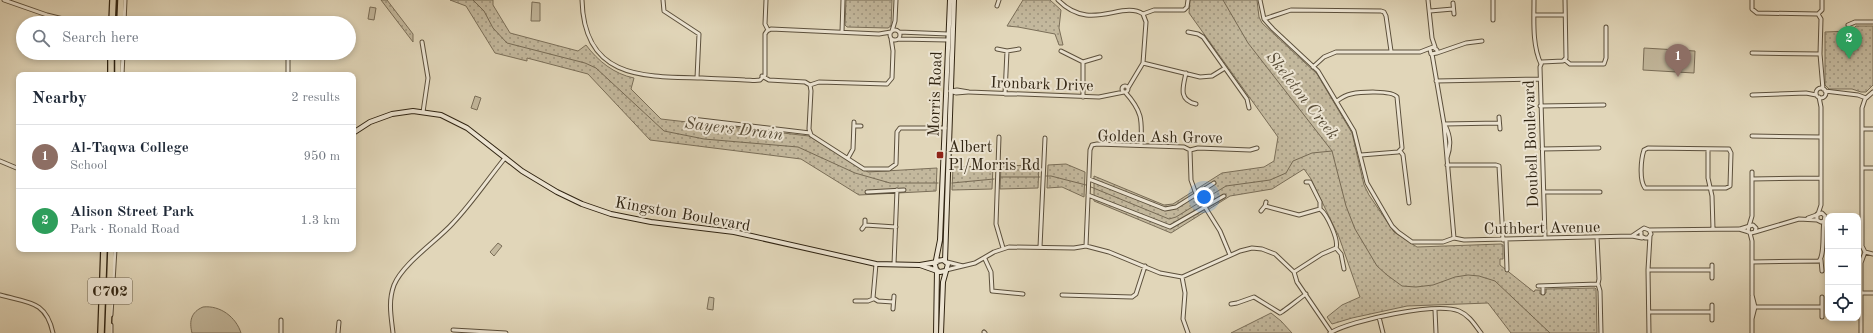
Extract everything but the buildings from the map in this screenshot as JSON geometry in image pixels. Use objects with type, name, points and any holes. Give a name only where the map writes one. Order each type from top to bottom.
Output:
[{"type":"highway","points":[[112,16],[113,0]]},
{"type":"highway","points":[[121,0],[121,16]]},
{"type":"highway","points":[[111,60],[111,72]]},
{"type":"highway","points":[[119,60],[119,72]]},
{"type":"highway","points":[[111,72],[115,63],[120,64]]},
{"type":"highway","name":"C702","points":[[101,333],[104,252]]},
{"type":"highway","name":"C702","points":[[109,333],[111,252]]},
{"type":"street","points":[[4,0],[54,16]]},
{"type":"street","points":[[122,16],[125,0]]},
{"type":"street","points":[[582,0],[582,16],[587,33],[595,46],[613,65],[628,72],[640,75],[758,81],[763,77],[765,36],[768,30]]},
{"type":"street","points":[[663,0],[662,8],[665,12],[694,30],[699,40],[697,78]]},
{"type":"street","points":[[766,0],[765,24],[768,30]]},
{"type":"street","points":[[842,32],[843,0]]},
{"type":"street","points":[[810,85],[818,82],[887,84],[892,80],[893,51],[891,38],[895,21],[896,0]]},
{"type":"street","name":"Morris Road","points":[[946,261],[948,34],[950,0]]},
{"type":"street","name":"Morris Road","points":[[948,91],[954,0]]},
{"type":"street","points":[[997,6],[999,0]]},
{"type":"street","points":[[1058,0],[1069,8],[1088,15],[1101,15],[1129,10],[1136,10],[1143,14],[1146,22],[1143,62],[1133,81],[1124,91],[1131,98]]},
{"type":"street","points":[[1143,14],[1154,10],[1181,11],[1186,9],[1188,0]]},
{"type":"street","points":[[1260,0],[1264,19],[1291,10],[1384,12],[1386,16],[1391,51]]},
{"type":"street","points":[[1428,0],[1432,38],[1431,54],[1434,62],[1444,124],[1445,150],[1447,158]]},
{"type":"street","points":[[1493,0],[1493,20]]},
{"type":"street","points":[[1534,0],[1537,56],[1541,64]]},
{"type":"street","points":[[1565,0],[1565,60],[1570,64],[1602,64],[1605,62],[1606,27]]},
{"type":"street","points":[[1752,0],[1752,9],[1757,13],[1818,14],[1822,10],[1822,0]]},
{"type":"street","points":[[1453,3],[1454,14]]},
{"type":"street","points":[[1430,12],[1453,9]]},
{"type":"street","points":[[1818,14],[1821,19],[1821,78],[1825,91],[1821,107],[1821,205],[1818,214],[1818,221],[1822,230]]},
{"type":"street","points":[[1534,15],[1565,15]]},
{"type":"street","name":"Cuthbert Avenue","points":[[1264,19],[1318,71],[1354,131],[1361,155],[1366,183],[1372,194],[1392,226],[1412,242],[1443,242],[1454,238],[1458,240],[1632,236],[1644,238]]},
{"type":"street","points":[[893,51],[900,35],[895,21]]},
{"type":"street","points":[[1848,25],[1855,22],[1873,22]]},
{"type":"street","points":[[768,30],[879,34],[898,39],[948,40],[952,38],[948,34],[898,31],[879,34]]},
{"type":"street","points":[[1188,32],[1198,34],[1203,37],[1247,99],[1249,108]]},
{"type":"street","points":[[1432,38],[1436,51],[1434,62]]},
{"type":"street","points":[[1313,67],[1324,57],[1336,52],[1391,51],[1431,54],[1436,51],[1466,43],[1482,41]]},
{"type":"street","points":[[422,42],[428,78],[424,112]]},
{"type":"street","points":[[997,49],[1008,51],[1019,49]]},
{"type":"street","points":[[1420,52],[1431,49],[1436,51]]},
{"type":"street","points":[[1005,94],[1008,51]]},
{"type":"street","points":[[1061,52],[1084,62],[1100,57]]},
{"type":"street","points":[[1752,53],[1820,54]]},
{"type":"street","points":[[121,60],[120,64],[121,72]]},
{"type":"street","points":[[288,60],[288,72]]},
{"type":"street","name":"Doubell Boulevard","points":[[1545,237],[1540,106],[1541,64],[1565,60]]},
{"type":"street","points":[[1083,97],[1084,62]]},
{"type":"street","points":[[1143,62],[1186,74],[1207,77],[1225,68]]},
{"type":"street","points":[[1186,74],[1182,90],[1183,96],[1186,100],[1196,104]]},
{"type":"street","points":[[763,77],[770,80],[805,82],[810,85]]},
{"type":"street","points":[[1821,78],[1817,96],[1821,107]]},
{"type":"street","points":[[1436,81],[1540,79]]},
{"type":"street","points":[[810,85],[810,133]]},
{"type":"street","points":[[1128,88],[1131,98],[1142,118],[1142,145]]},
{"type":"street","points":[[1752,95],[1806,93],[1818,90],[1858,95],[1866,98]]},
{"type":"street","name":"Ironbark Drive","points":[[948,91],[956,93],[969,92],[1083,97],[1099,97],[1124,91]]},
{"type":"street","points":[[1861,285],[1861,262],[1865,252],[1862,246],[1862,108],[1866,98],[1873,92]]},
{"type":"street","points":[[1806,93],[1823,98]]},
{"type":"street","points":[[1336,101],[1349,94],[1395,94],[1397,97],[1402,145],[1400,151]]},
{"type":"street","points":[[1540,106],[1604,105]]},
{"type":"street","name":"Kingston Boulevard","points":[[356,131],[370,122],[392,114],[406,111],[441,115],[461,124],[505,158],[556,192],[582,204],[611,214],[651,222],[734,232],[876,264],[920,265],[937,262]]},
{"type":"street","points":[[1499,117],[1500,129]]},
{"type":"street","points":[[692,119],[810,133],[864,169],[889,169],[896,164],[898,129],[903,127],[947,128]]},
{"type":"street","points":[[1444,124],[1499,123]]},
{"type":"street","points":[[848,158],[853,149],[854,124],[861,126]]},
{"type":"street","points":[[1444,124],[1449,133],[1450,144],[1447,165],[1454,238]]},
{"type":"street","name":"Morris Road","points":[[937,262],[940,240],[947,128]]},
{"type":"street","points":[[1862,129],[1873,129]]},
{"type":"street","points":[[1752,136],[1821,137]]},
{"type":"street","points":[[999,137],[996,224],[1003,248]]},
{"type":"street","points":[[1040,247],[1044,138]]},
{"type":"street","name":"Golden Ash Grove","points":[[1086,246],[1092,145],[1184,147],[1190,150],[1198,148],[1250,150],[1256,148]]},
{"type":"street","points":[[1542,149],[1599,148]]},
{"type":"street","points":[[1700,148],[1708,150],[1726,148],[1731,153],[1730,186],[1726,188],[1648,188],[1643,186],[1642,156],[1645,149],[1700,148]]},
{"type":"street","points":[[1190,150],[1191,180],[1196,194]]},
{"type":"street","points":[[1708,150],[1708,178],[1711,188],[1713,229]]},
{"type":"street","points":[[1361,155],[1400,151]]},
{"type":"street","points":[[1400,151],[1403,155],[1409,203]]},
{"type":"street","points":[[393,333],[390,303],[391,292],[397,277],[455,222],[505,158]]},
{"type":"street","points":[[0,161],[16,168]]},
{"type":"street","points":[[1447,165],[1499,166],[1507,270]]},
{"type":"street","points":[[1862,168],[1873,168]]},
{"type":"street","points":[[1752,172],[1752,216],[1748,229],[1752,241],[1752,333]]},
{"type":"street","points":[[1752,179],[1821,178]]},
{"type":"street","points":[[1089,179],[1165,208],[1176,207],[1214,183]]},
{"type":"street","points":[[1306,182],[1310,182],[1320,202],[1320,209],[1337,240],[1336,248],[1341,254],[1344,270]]},
{"type":"street","points":[[894,264],[896,190]]},
{"type":"street","points":[[867,192],[904,190]]},
{"type":"street","points":[[1544,192],[1600,192]]},
{"type":"street","points":[[1088,195],[1168,227],[1175,226],[1224,196]]},
{"type":"street","points":[[1403,198],[1408,198]]},
{"type":"street","points":[[1261,211],[1266,204],[1299,215],[1320,209]]},
{"type":"street","points":[[1821,205],[1824,214],[1822,230],[1822,272]]},
{"type":"street","points":[[1205,207],[1220,231],[1230,255]]},
{"type":"street","points":[[1739,229],[1755,232],[1818,214],[1824,214]]},
{"type":"street","points":[[1752,216],[1756,227],[1752,241]]},
{"type":"street","points":[[1806,218],[1824,221]]},
{"type":"street","points":[[862,229],[865,225],[865,220]]},
{"type":"street","points":[[865,225],[896,227]]},
{"type":"street","points":[[1649,333],[1649,230],[1739,229],[1753,225],[1756,227],[1766,228]]},
{"type":"street","name":"Cuthbert Avenue","points":[[1632,236],[1641,232],[1644,228],[1649,230]]},
{"type":"street","points":[[1644,238],[1659,230]]},
{"type":"street","points":[[1641,232],[1648,247]]},
{"type":"street","points":[[1597,237],[1601,333]]},
{"type":"street","points":[[937,270],[940,272],[965,266],[985,259],[1003,248],[1016,246],[1074,248],[1086,246],[1109,252],[1160,273],[1182,277],[1230,255],[1247,249],[1262,249],[1275,254],[1294,272],[1298,282],[1331,333],[1346,325],[1407,311],[1452,309],[1464,314],[1481,333]]},
{"type":"street","points":[[1294,272],[1322,254],[1336,248]]},
{"type":"street","points":[[109,333],[115,252]]},
{"type":"street","points":[[1865,252],[1873,254]]},
{"type":"street","points":[[936,333],[937,262],[941,259],[965,266]]},
{"type":"street","points":[[985,259],[991,272],[992,291],[989,294]]},
{"type":"street","points":[[1752,262],[1817,262],[1821,260]]},
{"type":"street","points":[[941,333],[945,271],[948,267],[946,261]]},
{"type":"street","points":[[1500,262],[1506,261]]},
{"type":"street","points":[[873,299],[872,295],[876,264]]},
{"type":"street","name":"Kingston Boulevard","points":[[920,265],[937,270]]},
{"type":"street","points":[[1712,265],[1712,278]]},
{"type":"street","points":[[1062,295],[1132,297],[1136,294],[1145,266]]},
{"type":"street","points":[[1648,270],[1712,270]]},
{"type":"street","points":[[1182,277],[1185,293],[1183,320],[1188,333]]},
{"type":"street","points":[[1538,286],[1598,284]]},
{"type":"street","points":[[1543,286],[1543,293]]},
{"type":"street","points":[[992,291],[1023,294]]},
{"type":"street","points":[[1861,293],[1873,293]]},
{"type":"street","points":[[1231,304],[1254,297],[1280,313],[1284,312],[1306,294]]},
{"type":"street","points":[[0,295],[33,304],[43,310],[50,318],[53,333]]},
{"type":"street","points":[[893,309],[894,296]]},
{"type":"street","points":[[1822,297],[1822,317]]},
{"type":"street","points":[[855,301],[868,301],[873,299],[893,302]]},
{"type":"street","points":[[1712,305],[1712,320]]},
{"type":"street","points":[[1753,307],[1822,307]]},
{"type":"street","points":[[1435,310],[1436,333]]},
{"type":"street","points":[[1649,312],[1712,312]]},
{"type":"street","points":[[1379,317],[1383,333]]},
{"type":"street","points":[[281,320],[281,333]]},
{"type":"street","points":[[1861,321],[1861,333]]},
{"type":"street","points":[[338,333],[339,322]]},
{"type":"street","points":[[453,330],[506,333]]},
{"type":"shaded area","points":[[381,0],[387,0],[413,34],[413,42]]},
{"type":"shaded area","points":[[450,0],[493,0],[493,5],[510,33],[578,51],[586,45],[607,66],[613,70],[634,78],[631,89],[661,119],[809,136],[868,172],[937,168],[936,191],[859,195],[801,159],[650,140],[588,74],[527,58],[527,61],[495,53],[466,6]]},
{"type":"shaded area","points":[[846,0],[892,0],[891,26],[888,28],[847,27],[845,25]]},
{"type":"shaded area","points":[[1023,0],[1050,0],[1061,10],[1059,28],[1063,45],[1059,45],[1055,34],[1007,26]]},
{"type":"shaded area","points":[[1190,0],[1257,0],[1259,17],[1262,23],[1317,74],[1352,133],[1364,185],[1394,232],[1417,247],[1501,244],[1503,245],[1503,259],[1500,259],[1500,265],[1534,292],[1535,290],[1540,290],[1540,294],[1546,293],[1546,289],[1595,288],[1597,333],[1511,333],[1488,303],[1407,306],[1332,324],[1327,317],[1342,305],[1360,297],[1339,237],[1311,179],[1304,169],[1272,189],[1230,196],[1171,233],[1094,201],[1094,176],[1164,205],[1173,204],[1222,173],[1264,167],[1274,161],[1278,137],[1189,13]]},
{"type":"shaded area","points":[[532,2],[540,3],[540,21],[531,21]]},
{"type":"shaded area","points":[[370,7],[376,8],[374,20],[368,19]]},
{"type":"shaded area","points":[[1856,26],[1873,26],[1873,85],[1866,92],[1852,89],[1829,89],[1825,85],[1825,32],[1851,31]]},
{"type":"shaded area","points":[[1644,48],[1695,51],[1694,73],[1643,70]]},
{"type":"shaded area","points":[[475,96],[481,98],[477,110],[471,108]]},
{"type":"shaded area","points":[[1066,164],[1085,172],[1084,197],[1062,187],[1047,188],[1048,165]]},
{"type":"shaded area","points":[[1039,165],[1038,188],[1000,189],[1001,166]]},
{"type":"shaded area","points":[[993,166],[992,189],[952,190],[953,167]]},
{"type":"shaded area","points":[[498,243],[502,246],[494,256],[490,252]]},
{"type":"shaded area","points":[[709,297],[714,298],[713,310],[707,309]]},
{"type":"shaded area","points":[[203,307],[215,308],[226,313],[239,327],[241,333],[192,333],[191,321],[193,314]]},
{"type":"shaded area","points":[[1271,313],[1292,333],[1231,333]]},
{"type":"waterway","name":"Sayers Drain","points":[[473,0],[484,11],[493,28],[507,43],[585,63],[596,68],[664,131],[704,139],[798,147],[855,173],[890,183],[938,183]]},
{"type":"waterway","name":"Skeleton Creek","points":[[1223,0],[1248,43],[1332,151],[1346,206],[1355,229],[1377,266],[1402,286],[1416,287],[1433,285],[1455,277],[1468,275],[1479,276],[1495,281],[1550,333]]},
{"type":"waterway","name":"Sayers Drain","points":[[1091,187],[1169,219],[1176,217],[1226,186],[1270,180],[1286,173],[1293,161],[1312,153],[1332,151]]},
{"type":"waterway","name":"Sayers Drain","points":[[1046,176],[1086,185]]},
{"type":"waterway","name":"Sayers Drain","points":[[999,177],[1040,177]]},
{"type":"waterway","name":"Sayers Drain","points":[[952,183],[994,179]]},
{"type":"place","name":"Alison Street Park","points":[[1849,59]]},
{"type":"place","name":"Al-Taqwa College","points":[[1678,77]]},
{"type":"place","name":"Albert Pl/Morris Rd","points":[[940,155]]}]
